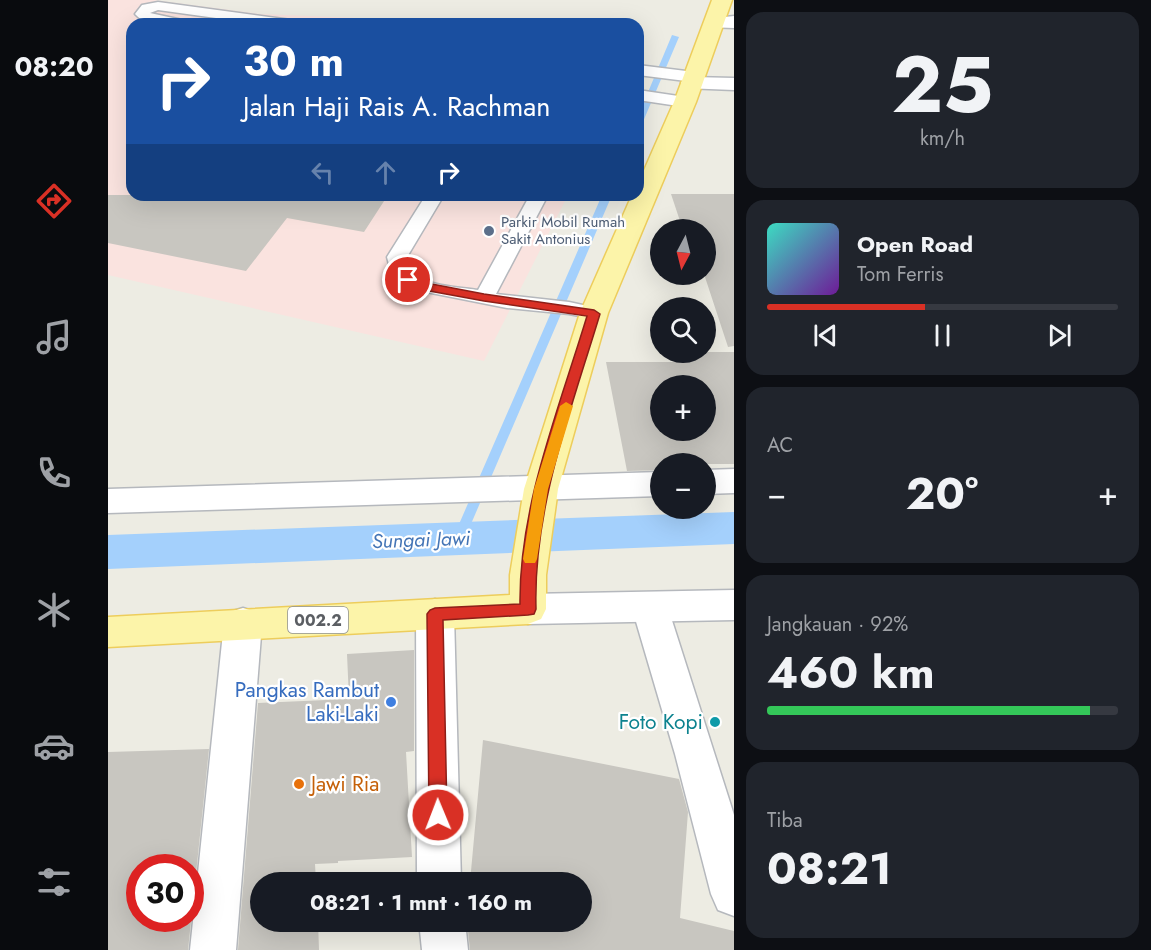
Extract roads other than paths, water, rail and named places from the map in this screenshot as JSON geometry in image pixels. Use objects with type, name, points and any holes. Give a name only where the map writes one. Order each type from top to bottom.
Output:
[{"type":"main road","points":[[644,174],[684,87],[723,15]]},
{"type":"main road","points":[[528,592],[540,496],[581,311],[632,201]]},
{"type":"main road","name":"002.2","points":[[108,632],[435,614],[528,592]]},
{"type":"street","points":[[684,87],[734,84]]},
{"type":"street","points":[[716,482],[734,481]]},
{"type":"street","points":[[108,501],[459,489],[500,489],[540,496],[650,485]]},
{"type":"street","name":"002.2","points":[[528,592],[650,608],[734,605]]},
{"type":"street","points":[[650,608],[696,754],[734,894]]},
{"type":"street","points":[[435,614],[439,872]]},
{"type":"street","points":[[213,950],[243,624]]},
{"type":"street","points":[[443,932],[445,950]]},
{"type":"lane","points":[[148,18],[142,14],[147,8],[158,6],[247,18]]},
{"type":"lane","points":[[644,72],[684,87]]},
{"type":"lane","points":[[644,94],[684,87]]},
{"type":"lane","points":[[431,201],[397,257],[396,266],[413,284],[507,302],[581,311]]},
{"type":"lane","points":[[484,298],[536,201]]},
{"type":"waterway","points":[[644,110],[675,37]]},
{"type":"waterway","points":[[459,538],[604,201]]},
{"type":"waterway","name":"Sungai Jawi","points":[[108,552],[734,528]]},
{"type":"place","name":"Parkir Mobil Rumah Sakit Antonius","points":[[489,231]]},
{"type":"place","name":"Pangkas Rambut Laki-Laki","points":[[391,702]]},
{"type":"place","name":"Foto Kopi","points":[[715,722]]},
{"type":"place","name":"Jawi Ria","points":[[299,784]]}]
